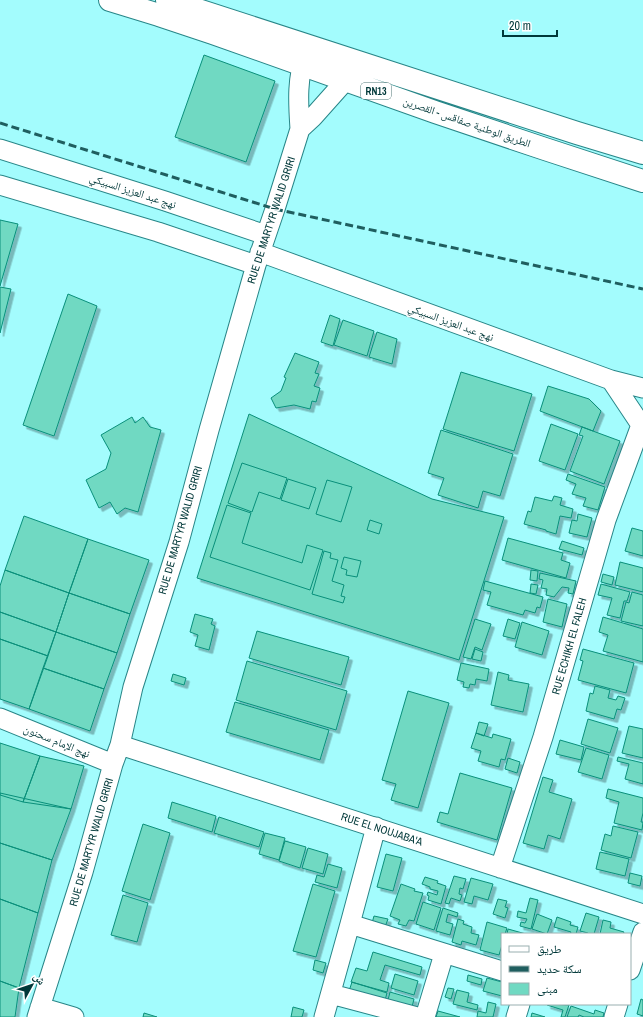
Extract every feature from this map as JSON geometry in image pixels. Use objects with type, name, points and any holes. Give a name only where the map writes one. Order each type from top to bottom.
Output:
[{"type":"main road","name":"الطريق الوطنية صفاقس - القصرين","points":[[110,0],[206,31],[305,56],[349,70],[577,133],[643,153]]},
{"type":"main road","name":"الطريق الوطنية صفاقس - القصرين","points":[[166,0],[305,56]]},
{"type":"main road","name":"الطريق الوطنية صفاقس - القصرين","points":[[349,70],[495,132],[643,181]]},
{"type":"street","points":[[300,129],[298,100],[299,80],[305,56]]},
{"type":"street","name":"RUE DE MARTYR WALID GRIRI","points":[[39,1012],[83,872],[120,744],[134,686],[179,542],[260,251],[300,129],[313,117],[349,70]]},
{"type":"street","name":"نهج عبد العزيز السبيكي","points":[[0,149],[165,201],[260,251],[611,380],[643,388]]},
{"type":"street","name":"نهج عبد العزيز السبيكي","points":[[0,185],[158,232],[260,251]]},
{"type":"street","points":[[611,380],[642,427]]},
{"type":"street","name":"RUE ECHIKH EL FALEH","points":[[500,868],[543,737],[606,520],[642,427]]},
{"type":"street","name":"نهج الإمام سحنون","points":[[0,718],[113,764]]},
{"type":"street","name":"RUE EL NOUJABA'A","points":[[120,744],[643,914]]},
{"type":"street","points":[[324,1017],[376,827]]},
{"type":"street","points":[[350,924],[501,971]]},
{"type":"street","points":[[635,965],[643,932]]},
{"type":"street","points":[[425,1017],[444,954]]},
{"type":"street","points":[[331,994],[417,1017]]},
{"type":"street","points":[[516,1017],[520,1005]]},
{"type":"street","points":[[39,1012],[74,1017]]},
{"type":"building","points":[[204,55],[275,81],[246,162],[175,137]]},
{"type":"building","points":[[0,220],[18,224],[0,286]]},
{"type":"building","points":[[0,287],[11,289],[0,333]]},
{"type":"building","points":[[68,294],[97,306],[54,436],[23,425]]},
{"type":"building","points":[[330,315],[340,319],[333,346],[321,342]]},
{"type":"building","points":[[343,320],[374,331],[367,356],[334,345]]},
{"type":"building","points":[[377,332],[397,339],[392,364],[369,357]]},
{"type":"building","points":[[295,353],[319,362],[315,373],[319,374],[314,386],[320,388],[316,402],[312,401],[310,409],[294,405],[276,408],[271,398],[281,391],[286,378],[284,377]]},
{"type":"building","points":[[461,372],[532,394],[514,451],[443,429]]},
{"type":"building","points":[[548,386],[589,399],[601,411],[593,431],[540,411]]},
{"type":"building","points":[[249,414],[432,499],[504,517],[459,660],[197,578]]},
{"type":"building","points":[[132,417],[135,423],[143,417],[150,427],[161,430],[138,512],[125,508],[117,514],[110,502],[99,508],[86,480],[106,469],[111,453],[101,435]]},
{"type":"building","points":[[551,424],[578,434],[565,470],[539,461]]},
{"type":"building","points":[[582,427],[620,441],[604,484],[570,471],[583,436],[579,435]]},
{"type":"building","points":[[441,430],[513,454],[500,496],[483,491],[478,508],[438,495],[444,478],[428,473]]},
{"type":"building","points":[[242,463],[287,478],[280,499],[259,492],[252,512],[228,503]]},
{"type":"building","points":[[568,474],[605,487],[598,510],[583,506],[586,498],[572,494],[576,484],[566,480]]},
{"type":"building","points":[[288,479],[316,488],[309,509],[281,500]]},
{"type":"building","points":[[327,480],[352,487],[341,522],[316,514]]},
{"type":"building","points":[[554,496],[562,498],[560,505],[573,509],[571,518],[560,516],[556,534],[524,524],[528,511],[531,512],[535,497],[552,501]]},
{"type":"building","points":[[227,505],[251,513],[242,543],[302,563],[307,545],[323,550],[310,590],[210,557]]},
{"type":"building","points":[[578,514],[592,518],[587,537],[569,533],[572,520],[577,521]]},
{"type":"building","points":[[24,516],[88,539],[69,593],[5,570]]},
{"type":"building","points":[[370,520],[382,524],[379,534],[367,530]]},
{"type":"building","points":[[632,528],[643,531],[643,556],[625,551]]},
{"type":"building","points":[[508,538],[563,553],[561,560],[570,563],[566,578],[502,560]]},
{"type":"building","points":[[88,539],[149,560],[130,614],[69,593]]},
{"type":"building","points":[[562,541],[584,548],[582,555],[559,549]]},
{"type":"building","points":[[324,551],[331,553],[330,558],[338,560],[332,581],[344,585],[341,596],[345,597],[343,603],[312,594]]},
{"type":"building","points":[[344,557],[361,561],[357,577],[346,575],[347,570],[341,568]]},
{"type":"building","points":[[620,562],[643,568],[643,592],[615,585]]},
{"type":"building","points":[[5,570],[69,593],[56,632],[0,612],[0,586]]},
{"type":"building","points":[[531,570],[538,571],[537,581],[530,580]]},
{"type":"building","points":[[540,573],[576,581],[573,594],[568,593],[569,588],[562,587],[554,597],[546,595],[547,589],[541,588],[543,580],[539,579]]},
{"type":"building","points":[[603,574],[614,577],[612,585],[601,582]]},
{"type":"building","points":[[485,581],[543,597],[540,608],[537,607],[535,613],[525,610],[523,615],[487,605],[491,592],[483,590]]},
{"type":"building","points":[[531,584],[538,585],[536,594],[530,593]]},
{"type":"building","points":[[601,584],[630,592],[627,601],[624,601],[620,618],[607,615],[612,598],[598,595]]},
{"type":"building","points":[[632,592],[643,595],[643,626],[621,621],[626,602],[629,603]]},
{"type":"building","points":[[69,593],[130,614],[117,653],[56,632]]},
{"type":"building","points":[[548,599],[567,604],[562,627],[543,622]]},
{"type":"building","points":[[0,612],[56,632],[48,656],[0,639]]},
{"type":"building","points":[[195,614],[213,619],[211,624],[215,626],[209,650],[195,646],[198,635],[190,632]]},
{"type":"building","points":[[603,617],[643,629],[643,662],[603,651],[608,635],[599,632]]},
{"type":"building","points":[[475,619],[491,624],[482,650],[475,647],[471,659],[463,657]]},
{"type":"building","points":[[508,619],[520,623],[515,639],[503,636]]},
{"type":"building","points":[[522,622],[549,631],[542,655],[515,647]]},
{"type":"building","points":[[257,631],[349,657],[341,685],[249,658]]},
{"type":"building","points":[[56,632],[117,653],[104,689],[43,668]]},
{"type":"building","points":[[0,639],[48,656],[29,709],[0,699]]},
{"type":"building","points":[[475,649],[483,652],[481,661],[472,659]]},
{"type":"building","points":[[583,649],[634,663],[626,693],[578,680],[583,661],[580,660]]},
{"type":"building","points":[[247,661],[347,691],[336,730],[236,700]]},
{"type":"building","points":[[461,663],[489,669],[487,681],[476,679],[475,685],[470,684],[469,688],[463,687],[464,682],[457,680]]},
{"type":"building","points":[[43,668],[104,689],[90,731],[29,709]]},
{"type":"building","points":[[498,672],[509,675],[508,680],[529,684],[523,712],[491,705]]},
{"type":"building","points":[[173,674],[186,678],[184,685],[171,681]]},
{"type":"building","points":[[595,686],[610,690],[608,698],[616,700],[618,696],[625,698],[621,710],[617,709],[614,719],[586,711],[590,693],[593,694]]},
{"type":"building","points":[[408,691],[449,703],[418,808],[391,800],[396,784],[382,780]]},
{"type":"building","points":[[235,702],[329,730],[320,760],[226,732]]},
{"type":"building","points":[[588,719],[618,728],[610,753],[581,744]]},
{"type":"building","points":[[479,722],[488,724],[484,736],[476,733]]},
{"type":"building","points":[[629,726],[643,729],[643,758],[622,753]]},
{"type":"building","points":[[476,733],[492,738],[493,734],[511,739],[505,760],[501,759],[499,767],[478,761],[481,751],[471,748]]},
{"type":"building","points":[[560,740],[584,747],[581,760],[556,754]]},
{"type":"building","points":[[0,743],[40,756],[23,802],[0,795]]},
{"type":"building","points":[[586,748],[609,755],[602,779],[578,772]]},
{"type":"building","points":[[40,756],[84,766],[71,809],[23,802]]},
{"type":"building","points":[[618,757],[643,763],[643,784],[625,779],[629,764],[617,761]]},
{"type":"building","points":[[508,758],[520,762],[517,773],[505,769]]},
{"type":"building","points":[[460,773],[512,788],[497,840],[437,822],[440,812],[448,814]]},
{"type":"building","points":[[543,777],[553,780],[549,792],[572,799],[560,839],[548,835],[544,849],[523,843]]},
{"type":"building","points":[[608,789],[643,798],[643,813],[641,822],[643,822],[642,830],[614,823],[619,802],[606,798]]},
{"type":"building","points":[[0,793],[71,809],[52,860],[0,843]]},
{"type":"building","points":[[172,802],[216,816],[212,832],[168,818]]},
{"type":"building","points":[[219,817],[264,832],[259,847],[214,833]]},
{"type":"building","points":[[143,824],[170,833],[150,900],[122,891]]},
{"type":"building","points":[[613,826],[638,832],[631,858],[601,850],[605,834],[611,836]]},
{"type":"building","points":[[265,833],[285,838],[279,860],[259,854]]},
{"type":"building","points":[[285,841],[306,847],[300,868],[279,861]]},
{"type":"building","points":[[0,843],[52,860],[38,913],[0,899]]},
{"type":"building","points":[[308,848],[328,854],[323,874],[302,868]]},
{"type":"building","points":[[600,852],[629,859],[625,876],[596,869]]},
{"type":"building","points":[[386,854],[402,858],[393,891],[377,887]]},
{"type":"building","points":[[328,864],[342,868],[337,888],[315,882],[317,875],[324,877]]},
{"type":"building","points":[[630,873],[642,876],[640,886],[628,883]]},
{"type":"building","points":[[454,876],[466,879],[463,889],[460,888],[459,894],[462,895],[460,901],[451,898],[449,904],[445,903]]},
{"type":"building","points":[[425,877],[438,881],[437,883],[446,886],[441,904],[428,900],[428,892],[437,895],[438,891],[430,889],[430,887],[422,884]]},
{"type":"building","points":[[471,878],[493,884],[488,900],[474,896],[472,904],[464,902]]},
{"type":"building","points":[[313,884],[335,891],[316,957],[293,951]]},
{"type":"building","points":[[401,884],[415,889],[414,891],[423,893],[414,921],[409,920],[406,926],[398,924],[400,920],[390,916]]},
{"type":"building","points":[[123,895],[148,903],[137,942],[111,935]]},
{"type":"building","points":[[530,898],[538,900],[531,929],[520,926],[521,922],[525,923],[527,919],[517,917],[518,911],[526,913]]},
{"type":"building","points":[[0,899],[38,913],[19,988],[0,981]]},
{"type":"building","points":[[498,899],[507,901],[505,907],[508,908],[505,918],[493,914]]},
{"type":"building","points":[[423,902],[441,908],[434,930],[416,924]]},
{"type":"building","points":[[443,908],[458,913],[457,917],[448,914],[446,922],[453,924],[450,935],[436,931]]},
{"type":"building","points":[[586,913],[599,917],[594,933],[580,931]]},
{"type":"building","points":[[537,914],[552,920],[547,933],[532,929]]},
{"type":"building","points":[[374,916],[388,919],[385,927],[372,923]]},
{"type":"building","points":[[557,917],[571,922],[570,925],[578,927],[576,933],[570,933],[554,927]]},
{"type":"building","points":[[458,919],[464,921],[463,924],[472,927],[471,933],[479,935],[476,945],[462,941],[461,945],[452,942]]},
{"type":"building","points":[[603,920],[611,922],[610,928],[624,932],[624,933],[600,933]]},
{"type":"building","points":[[487,922],[507,928],[505,933],[501,933],[501,948],[499,955],[480,950]]},
{"type":"building","points":[[508,929],[522,933],[507,933]]},
{"type":"building","points":[[373,952],[422,967],[420,975],[385,965],[380,980],[389,983],[387,992],[351,982],[356,968],[367,971]]},
{"type":"building","points":[[315,960],[326,963],[323,973],[313,970]]},
{"type":"building","points":[[395,974],[418,981],[414,995],[391,988]]},
{"type":"building","points":[[468,975],[482,979],[481,985],[467,981]]},
{"type":"building","points":[[487,978],[501,982],[501,996],[483,991]]},
{"type":"building","points":[[0,981],[19,988],[15,1017],[0,1017]]},
{"type":"building","points":[[352,982],[387,993],[384,1004],[348,994]]},
{"type":"building","points":[[448,988],[454,989],[451,999],[445,997]]},
{"type":"building","points":[[457,990],[469,993],[467,1002],[478,1005],[477,1010],[453,1004]]},
{"type":"building","points":[[390,992],[414,999],[411,1011],[387,1004]]},
{"type":"building","points":[[641,999],[643,1000],[643,1016],[637,1014]]},
{"type":"building","points":[[488,1002],[496,1004],[493,1017],[477,1017],[478,1011],[486,1013]]},
{"type":"building","points":[[547,1005],[569,1005],[565,1017],[561,1017],[563,1010]]},
{"type":"building","points":[[571,1006],[594,1014],[595,1010],[604,1013],[603,1017],[584,1017],[579,1015],[578,1017],[567,1017]]},
{"type":"building","points":[[293,1007],[304,1010],[302,1017],[291,1017]]},
{"type":"building","points":[[438,1011],[460,1017],[436,1017]]},
{"type":"building","points":[[144,1013],[157,1017],[143,1017]]},
{"type":"building","points":[[532,1013],[545,1017],[531,1017]]},
{"type":"railway","points":[[0,123],[275,209],[643,289]]}]
